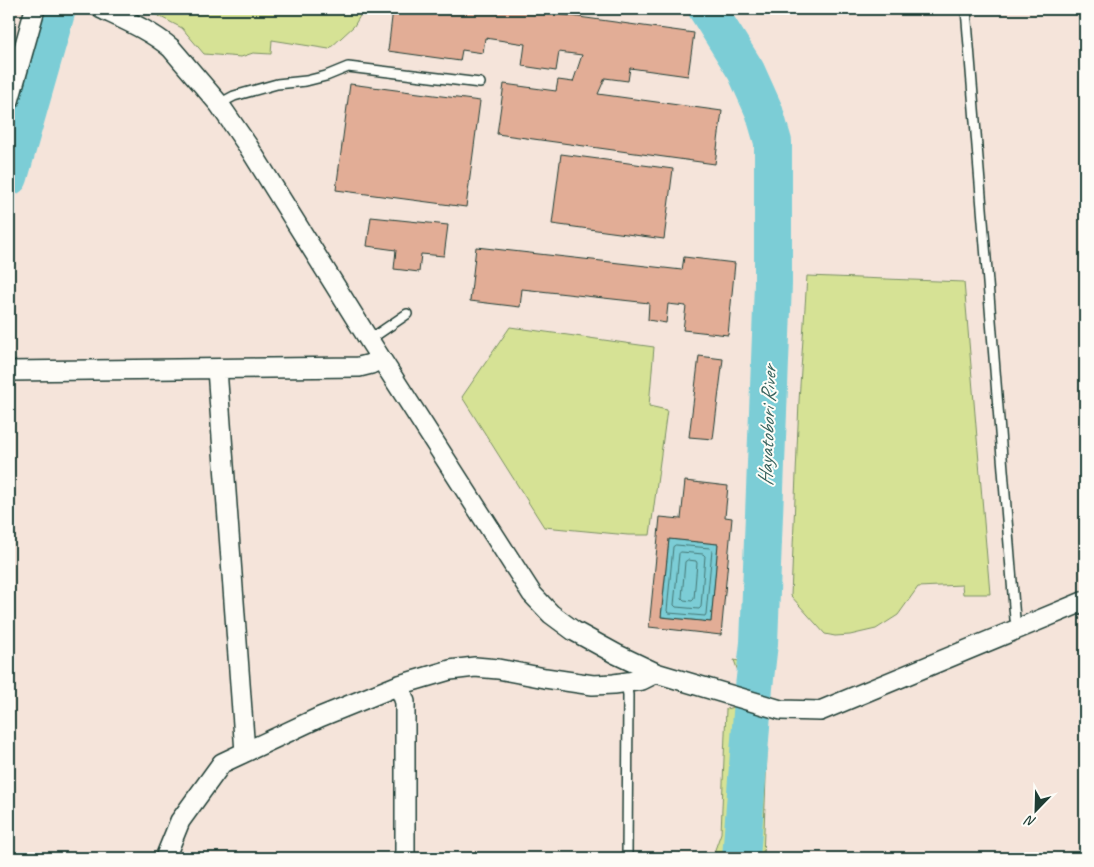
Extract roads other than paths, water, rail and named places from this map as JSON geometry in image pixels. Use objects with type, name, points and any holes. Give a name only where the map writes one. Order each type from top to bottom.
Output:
[{"type":"street","points":[[9,101],[35,9]]},
{"type":"street","points":[[102,9],[164,42],[219,104],[248,146],[381,359],[532,594],[551,614],[574,631],[656,673],[781,710],[820,711],[1085,601]]},
{"type":"street","points":[[9,371],[359,367],[381,359]]},
{"type":"street","points":[[217,369],[245,752]]},
{"type":"street","points":[[165,858],[180,821],[222,763],[320,717],[399,686],[450,670],[475,667],[593,685],[642,680],[656,673]]},
{"type":"street","points":[[399,686],[405,702],[405,858]]},
{"type":"lane","points":[[966,9],[1015,619],[1019,628]]},
{"type":"lane","points":[[219,104],[234,96],[277,84],[306,81],[326,76],[348,67],[480,83]]},
{"type":"lane","points":[[369,340],[407,314]]},
{"type":"lane","points":[[626,682],[628,695],[627,858]]},
{"type":"water","points":[[669,539],[718,544],[711,622],[661,617]]},
{"type":"waterway","points":[[9,177],[57,9]]},
{"type":"waterway","name":"Hayatobori River","points":[[707,9],[746,71],[764,111],[773,142],[773,284],[759,643],[741,858]]}]
